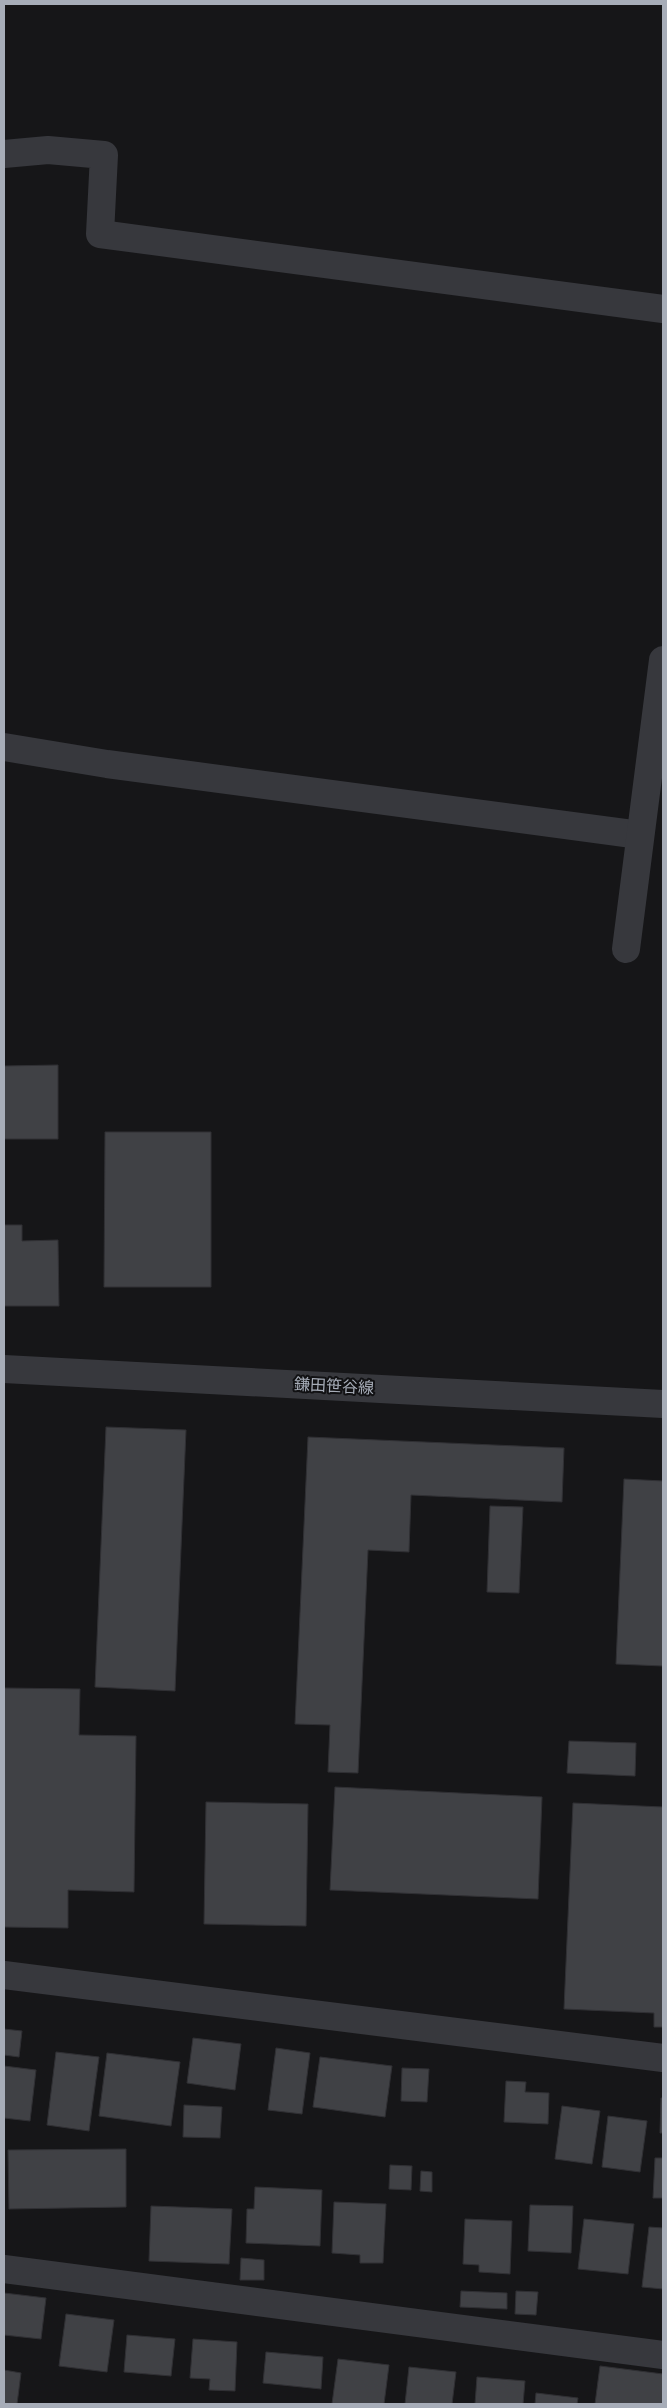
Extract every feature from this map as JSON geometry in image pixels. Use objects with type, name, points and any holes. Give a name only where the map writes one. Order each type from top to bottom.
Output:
[{"type":"street","points":[[4,154],[48,150],[104,155],[100,234],[663,309]]},
{"type":"street","points":[[626,949],[663,660]]},
{"type":"street","points":[[4,747],[107,764],[640,835]]},
{"type":"street","name":"鎌田笹谷線","points":[[4,1369],[663,1404]]},
{"type":"street","points":[[4,1975],[663,2058]]},
{"type":"street","points":[[4,2269],[663,2355]]},
{"type":"building","points":[[58,1065],[58,1139],[4,1139],[4,1066]]},
{"type":"building","points":[[105,1132],[211,1132],[211,1287],[104,1287]]},
{"type":"building","points":[[4,1225],[22,1225],[22,1241],[58,1240],[59,1306],[4,1306]]},
{"type":"building","points":[[106,1427],[186,1430],[175,1691],[95,1687]]},
{"type":"building","points":[[308,1437],[564,1448],[562,1502],[411,1495],[409,1552],[368,1550],[358,1773],[328,1772],[330,1725],[295,1724]]},
{"type":"building","points":[[624,1479],[663,1481],[663,1666],[616,1664]]},
{"type":"building","points":[[490,1506],[523,1507],[519,1593],[487,1592]]},
{"type":"building","points":[[4,1688],[80,1689],[79,1735],[136,1736],[134,1892],[68,1890],[68,1928],[4,1927]]},
{"type":"building","points":[[569,1741],[636,1743],[635,1776],[567,1773]]},
{"type":"building","points":[[335,1787],[542,1797],[538,1899],[330,1890]]},
{"type":"building","points":[[206,1802],[308,1804],[306,1926],[204,1924]]},
{"type":"building","points":[[573,1803],[663,1807],[663,2027],[654,2027],[654,2013],[564,2009]]},
{"type":"building","points":[[4,2029],[22,2031],[19,2057],[4,2055]]},
{"type":"building","points":[[193,2038],[241,2044],[235,2090],[187,2083]]},
{"type":"building","points":[[276,2048],[310,2053],[302,2114],[268,2110]]},
{"type":"building","points":[[56,2052],[99,2057],[89,2131],[47,2125]]},
{"type":"building","points":[[107,2053],[180,2062],[171,2126],[99,2116]]},
{"type":"building","points":[[320,2057],[392,2066],[385,2117],[313,2107]]},
{"type":"building","points":[[4,2066],[36,2070],[30,2121],[4,2118]]},
{"type":"building","points":[[402,2068],[429,2069],[427,2102],[401,2101]]},
{"type":"building","points":[[506,2081],[526,2082],[525,2092],[549,2093],[548,2124],[504,2122]]},
{"type":"building","points":[[661,2098],[663,2098],[663,2133],[660,2133]]},
{"type":"building","points":[[184,2105],[222,2107],[220,2138],[183,2137]]},
{"type":"building","points":[[562,2106],[600,2111],[592,2164],[555,2159]]},
{"type":"building","points":[[608,2116],[647,2121],[640,2172],[602,2167]]},
{"type":"building","points":[[126,2149],[126,2207],[9,2209],[8,2150]]},
{"type":"building","points":[[655,2158],[663,2158],[663,2198],[653,2198]]},
{"type":"building","points":[[390,2165],[412,2166],[411,2190],[389,2189]]},
{"type":"building","points":[[421,2171],[432,2172],[432,2192],[420,2191]]},
{"type":"building","points":[[255,2187],[322,2190],[320,2246],[246,2243],[247,2209],[254,2209]]},
{"type":"building","points":[[334,2202],[386,2204],[383,2263],[360,2263],[360,2255],[332,2253]]},
{"type":"building","points":[[530,2205],[573,2206],[571,2253],[528,2251]]},
{"type":"building","points":[[151,2206],[232,2209],[229,2264],[149,2261]]},
{"type":"building","points":[[465,2219],[512,2221],[510,2274],[479,2272],[479,2265],[463,2264]]},
{"type":"building","points":[[584,2219],[634,2224],[628,2274],[578,2269]]},
{"type":"building","points":[[649,2227],[663,2228],[663,2289],[642,2287]]},
{"type":"building","points":[[241,2258],[264,2260],[264,2280],[240,2280]]},
{"type":"building","points":[[461,2291],[507,2293],[507,2309],[460,2307]]},
{"type":"building","points":[[516,2291],[538,2292],[536,2315],[515,2314]]},
{"type":"building","points":[[4,2293],[46,2298],[41,2339],[4,2335]]},
{"type":"building","points":[[66,2314],[114,2320],[107,2372],[59,2366]]},
{"type":"building","points":[[127,2335],[175,2339],[171,2376],[124,2372]]},
{"type":"building","points":[[193,2339],[237,2342],[235,2391],[209,2390],[210,2379],[190,2378]]},
{"type":"building","points":[[266,2352],[323,2357],[321,2389],[263,2383]]},
{"type":"building","points":[[338,2359],[389,2365],[384,2404],[332,2404]]},
{"type":"building","points":[[600,2366],[663,2374],[663,2404],[595,2404]]},
{"type":"building","points":[[409,2367],[456,2372],[452,2404],[405,2404]]},
{"type":"building","points":[[4,2370],[21,2373],[17,2404],[4,2404]]},
{"type":"building","points":[[477,2377],[525,2381],[523,2404],[475,2404]]},
{"type":"building","points":[[536,2393],[578,2398],[577,2404],[535,2404]]}]
